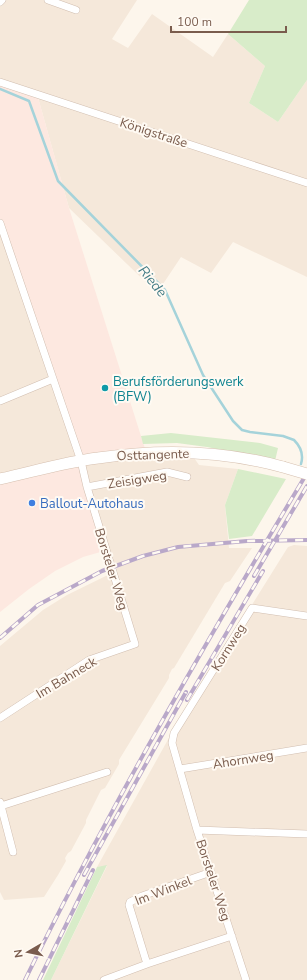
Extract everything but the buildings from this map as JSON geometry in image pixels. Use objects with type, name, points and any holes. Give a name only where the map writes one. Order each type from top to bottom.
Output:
[{"type":"main road","name":"Osttangente","points":[[0,479],[81,461],[146,452],[190,452],[243,458],[307,474]]},
{"type":"street","points":[[48,0],[76,10]]},
{"type":"street","name":"Königstraße","points":[[0,82],[307,183]]},
{"type":"street","name":"Borsteler Weg","points":[[0,223],[81,461],[87,487],[135,644]]},
{"type":"street","points":[[0,401],[53,379]]},
{"type":"street","name":"Zeisigweg","points":[[87,487],[167,472],[187,477]]},
{"type":"street","name":"Kornweg","points":[[174,732],[252,608],[307,616]]},
{"type":"street","name":"Im Bahneck","points":[[0,718],[89,660],[135,644]]},
{"type":"street","name":"Borsteler Weg","points":[[174,732],[172,743],[197,830],[246,980]]},
{"type":"street","name":"Ahornweg","points":[[180,769],[307,748]]},
{"type":"street","points":[[13,852],[1,804],[107,772]]},
{"type":"street","points":[[197,830],[307,834]]},
{"type":"street","name":"Im Winkel","points":[[147,964],[129,905],[130,902],[142,896],[211,872]]},
{"type":"street","points":[[104,980],[232,936]]},
{"type":"shaded area","points":[[0,0],[137,0],[112,39],[128,48],[152,14],[213,57],[228,34],[265,66],[249,103],[278,122],[307,80],[307,277],[233,242],[211,273],[181,257],[157,293],[69,208],[37,94],[0,82]]},
{"type":"shaded area","points":[[0,82],[37,94],[69,208],[146,452],[81,461],[104,551],[83,557],[55,571],[0,612],[0,479],[80,461],[0,223]]},
{"type":"shaded area","points":[[0,223],[81,461],[0,479]]},
{"type":"shaded area","points":[[190,452],[199,465],[238,469],[225,505],[229,548],[252,548],[230,581],[225,583],[172,669],[169,678],[119,760],[119,764],[105,788],[101,790],[86,820],[86,823],[71,851],[65,858],[66,861],[44,897],[4,900],[0,892],[0,646],[43,610],[67,595],[116,571],[81,461]]},
{"type":"shaded area","points":[[294,545],[307,546],[307,980],[51,980],[107,866],[97,867],[170,736],[288,547]]},
{"type":"green space","points":[[249,0],[307,0],[307,80],[278,122],[249,103],[265,66],[228,34]]},
{"type":"green space","points":[[171,433],[260,443],[278,448],[275,461],[207,447],[177,443],[143,444],[141,436]]},
{"type":"green space","points":[[238,469],[286,479],[252,536],[229,539],[225,505]]},
{"type":"green space","points":[[107,865],[51,980],[43,980],[97,867]]},
{"type":"waterway","name":"Riede","points":[[0,89],[29,101],[58,181],[165,290],[203,375],[233,421],[242,430],[283,436],[294,440],[301,451],[301,464]]},
{"type":"railway","points":[[25,980],[57,915],[125,787],[197,660],[307,473]]},
{"type":"railway","points":[[254,576],[307,486]]},
{"type":"railway","points":[[0,638],[38,605],[102,571],[143,556],[178,547],[247,541],[307,540]]},
{"type":"railway","points":[[187,700],[263,571]]},
{"type":"railway","points":[[84,875],[186,692]]},
{"type":"railway","points":[[39,980],[93,870]]},
{"type":"place","name":"Berufsförderungswerk (BFW)","points":[[105,388]]},
{"type":"place","name":"Ballout-Autohaus","points":[[32,503]]}]
